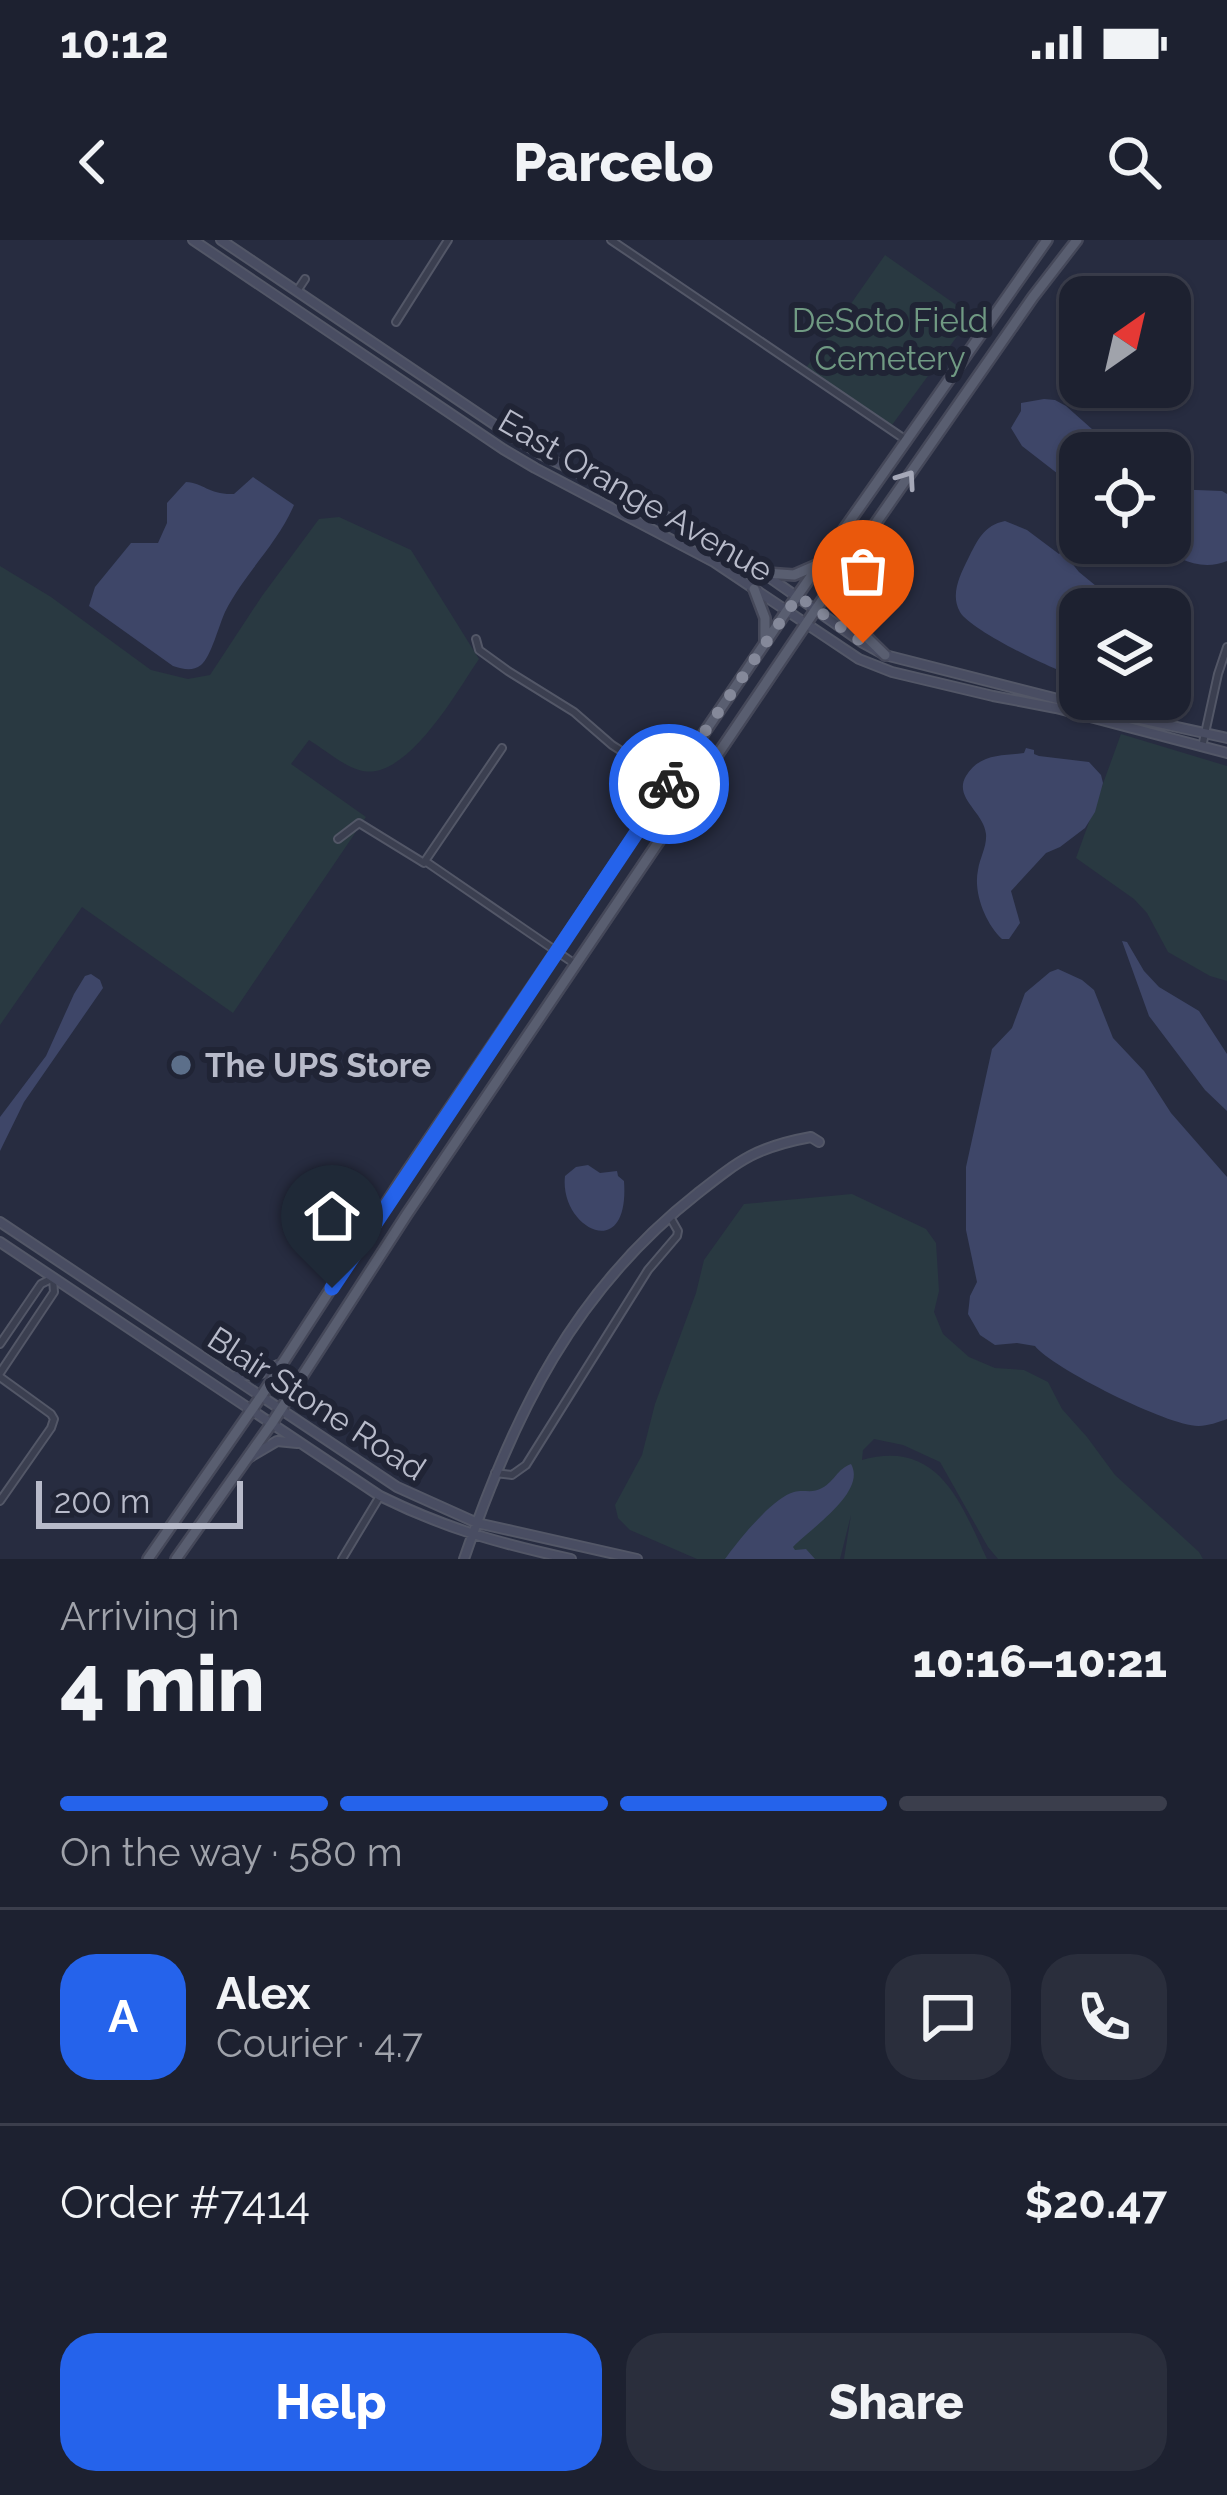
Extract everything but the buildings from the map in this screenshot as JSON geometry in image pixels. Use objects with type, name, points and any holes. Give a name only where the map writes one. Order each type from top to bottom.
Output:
[{"type":"main road","points":[[148,1559],[262,1396],[670,782],[1046,240]]},
{"type":"main road","points":[[176,1559],[272,1423],[407,1214],[816,609],[1072,243]]},
{"type":"main road","points":[[766,573],[794,575],[821,562]]},
{"type":"main road","points":[[846,568],[843,596],[849,616],[885,655]]},
{"type":"main road","points":[[754,589],[765,618],[765,643]]},
{"type":"street","name":"East Orange Avenue","points":[[194,240],[502,449],[714,562],[859,659],[892,672],[1227,753]]},
{"type":"street","name":"East Orange Avenue","points":[[221,240],[515,439],[698,531],[885,655],[1227,738]]},
{"type":"street","points":[[396,322],[448,240]]},
{"type":"street","points":[[611,240],[906,440]]},
{"type":"street","points":[[288,304],[305,279]]},
{"type":"street","points":[[476,639],[479,650],[670,782]]},
{"type":"street","points":[[1202,747],[1227,647]]},
{"type":"street","points":[[424,862],[502,748]]},
{"type":"street","points":[[338,839],[359,823],[575,964]]},
{"type":"street","points":[[464,1559],[494,1473],[533,1390],[616,1269],[669,1216],[742,1160],[770,1145],[811,1137],[819,1142]]},
{"type":"street","points":[[494,1473],[512,1475],[526,1465],[648,1270],[677,1236],[669,1216]]},
{"type":"street","name":"Blair Stone Road","points":[[0,1222],[408,1493],[477,1523],[637,1559]]},
{"type":"street","name":"Blair Stone Road","points":[[0,1242],[380,1496],[472,1536],[571,1559]]},
{"type":"street","points":[[0,1344],[41,1283],[53,1278],[62,1264]]},
{"type":"street","points":[[0,1501],[54,1419],[0,1375],[54,1292],[53,1278]]},
{"type":"street","points":[[11,1327],[25,1336]]},
{"type":"street","points":[[232,1376],[257,1375],[285,1361]]},
{"type":"street","points":[[244,1461],[277,1442],[303,1444]]},
{"type":"street","points":[[342,1559],[380,1496],[408,1493]]},
{"type":"green space","name":"DeSoto Field Cemetery","points":[[885,255],[972,316],[892,425],[806,368]]},
{"type":"green space","points":[[339,517],[411,550],[479,659],[457,692],[411,750],[376,771],[359,770],[309,740],[291,764],[366,817],[233,1013],[82,907],[0,1025],[0,566],[151,670],[188,679],[210,675],[319,519]]},
{"type":"green space","points":[[1121,734],[1227,766],[1227,981],[1168,952],[1134,899],[1076,858]]},
{"type":"green space","points":[[852,1194],[926,1229],[936,1243],[939,1291],[934,1312],[943,1334],[969,1357],[995,1368],[1024,1370],[1048,1382],[1062,1409],[1115,1475],[1203,1559],[998,1559],[940,1462],[903,1445],[874,1439],[863,1450],[862,1460],[910,1458],[928,1467],[956,1497],[987,1559],[844,1559],[851,1515],[840,1559],[697,1559],[630,1530],[618,1518],[615,1505],[642,1455],[704,1260],[744,1204]]},
{"type":"water","points":[[1055,400],[1059,408],[1068,408],[1095,432],[1059,432],[1059,475],[1022,446],[1011,428],[1021,403]]},
{"type":"water","points":[[253,477],[294,505],[233,598],[201,665],[191,669],[173,666],[89,606],[95,587],[131,543],[158,543],[167,523],[167,503],[186,482],[234,494]]},
{"type":"water","points":[[1191,490],[1227,494],[1227,561],[1191,562]]},
{"type":"water","points":[[998,523],[1027,530],[1059,554],[1059,564],[1073,564],[1098,588],[1059,588],[1059,669],[997,640],[967,620],[957,605],[959,578],[968,559],[986,530]]},
{"type":"water","points":[[1026,748],[1039,756],[1089,762],[1103,783],[1085,828],[1046,853],[1011,891],[1020,923],[1009,939],[1002,939],[979,898],[977,879],[986,834],[963,784],[978,763],[1024,753]]},
{"type":"water","points":[[1122,941],[1159,987],[1199,1011],[1227,1054],[1227,1111],[1205,1090],[1149,1016]]},
{"type":"water","points":[[1058,969],[1094,990],[1113,1038],[1227,1177],[1227,1419],[1209,1425],[1184,1424],[1139,1407],[1087,1381],[1035,1346],[995,1345],[980,1335],[968,1314],[977,1282],[966,1230],[966,1167],[992,1049],[1012,1028],[1025,993]]},
{"type":"water","points":[[91,974],[103,988],[24,1102],[0,1151],[0,1117],[46,1056],[74,994]]},
{"type":"water","points":[[588,1165],[600,1173],[617,1171],[624,1181],[623,1207],[616,1223],[606,1230],[583,1223],[566,1195],[565,1176]]},
{"type":"water","points":[[851,1464],[854,1475],[844,1498],[793,1547],[806,1549],[815,1559],[725,1559],[776,1502],[794,1492],[822,1488]]},
{"type":"way so far","points":[[669,784],[798,596],[863,643]]},
{"type":"place","name":"The UPS Store","points":[[181,1065]]},
{"type":"route","points":[[332,1288],[669,784]]}]
